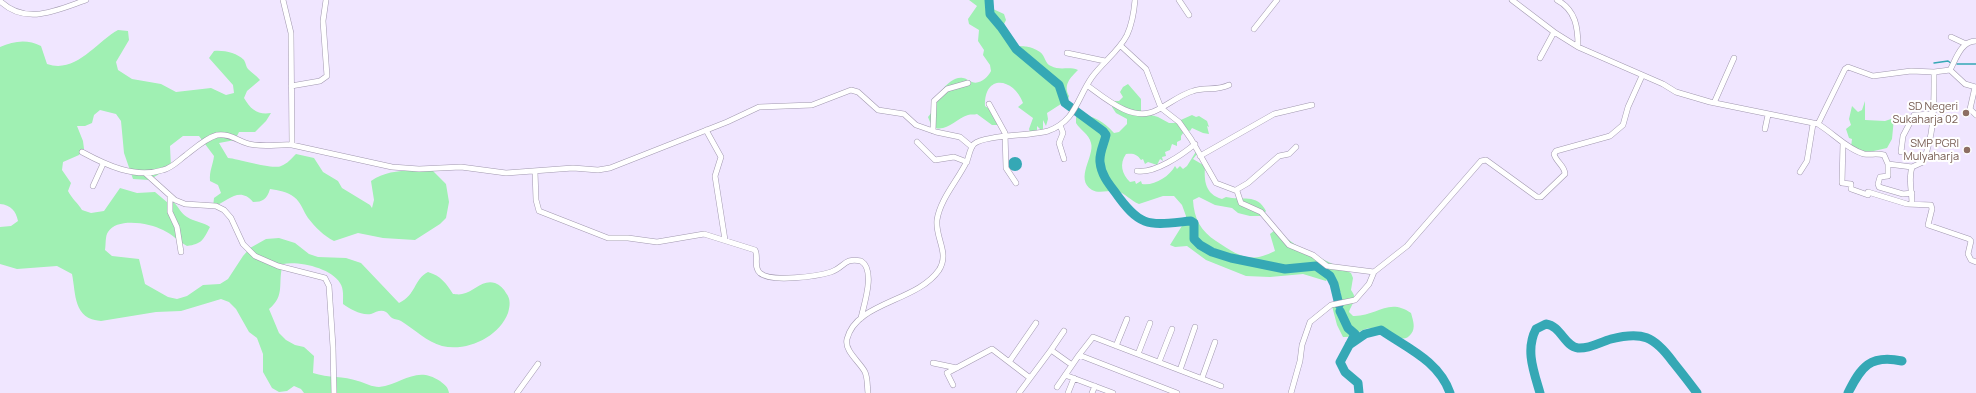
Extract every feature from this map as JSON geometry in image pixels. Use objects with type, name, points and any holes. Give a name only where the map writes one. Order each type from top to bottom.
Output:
[{"type":"street","points":[[0,1],[18,14],[32,16],[60,9],[86,0]]},
{"type":"street","points":[[283,0],[290,26],[292,145]]},
{"type":"street","points":[[291,86],[320,81],[327,76],[323,21],[326,0]]},
{"type":"street","points":[[868,393],[864,370],[851,353],[846,342],[850,332],[861,318],[873,309],[901,298],[921,287],[938,270],[942,263],[943,256],[937,219],[945,200],[967,162],[972,147],[982,140],[1037,134],[1060,125],[1076,108],[1092,77],[1105,61],[1121,46],[1130,28],[1135,0]]},
{"type":"street","points":[[1179,0],[1189,15]]},
{"type":"street","points":[[1254,29],[1277,0]]},
{"type":"street","points":[[1512,0],[1578,48],[1663,84],[1676,92],[1714,103],[1816,124],[1830,131],[1843,143],[1865,154],[1884,155],[1888,164],[1888,176],[1879,178],[1878,186],[1903,194],[1912,193]]},
{"type":"street","points":[[1557,0],[1567,7],[1575,20],[1578,48]]},
{"type":"street","points":[[1540,58],[1554,32]]},
{"type":"street","points":[[1951,37],[1966,44]]},
{"type":"street","points":[[1950,70],[1966,44],[1976,41]]},
{"type":"street","points":[[1121,46],[1146,68],[1161,108],[1179,122],[1195,144],[1200,156],[1216,183],[1236,190],[1242,203],[1261,212],[1289,245],[1313,255],[1329,267],[1374,272]]},
{"type":"street","points":[[1067,53],[1105,61]]},
{"type":"street","points":[[1714,103],[1734,58]]},
{"type":"street","points":[[1800,172],[1807,161],[1816,124],[1847,68],[1873,76],[1911,71],[1934,72],[1950,70]]},
{"type":"street","points":[[1950,70],[1965,84],[1976,87],[1974,101],[1970,110],[1976,115]]},
{"type":"street","points":[[1888,164],[1912,167],[1923,162],[1931,138],[1934,114],[1934,72]]},
{"type":"street","points":[[1291,393],[1308,325],[1318,314],[1331,305],[1339,302],[1352,301],[1357,298],[1369,284],[1374,272],[1407,246],[1481,161],[1486,160],[1537,197],[1541,198],[1565,174],[1564,168],[1555,158],[1554,154],[1556,151],[1610,136],[1623,126],[1628,107],[1642,76]]},
{"type":"street","points":[[933,131],[934,101],[947,89],[968,83]]},
{"type":"street","points":[[1088,86],[1125,110],[1148,113],[1161,108],[1192,91],[1214,89],[1229,85]]},
{"type":"street","points":[[82,152],[103,164],[131,172],[145,173],[168,168],[203,142],[215,136],[224,135],[254,145],[292,145],[392,167],[419,169],[461,167],[506,173],[573,168],[598,170],[610,168],[706,130],[759,107],[812,105],[851,90],[858,92],[878,110],[904,114],[916,125],[933,131],[960,137],[972,147]]},
{"type":"street","points":[[989,104],[1004,130],[1006,168],[1016,183]]},
{"type":"street","points":[[1200,156],[1274,114],[1312,105]]},
{"type":"street","points":[[1901,152],[1903,136],[1914,114],[1934,114]]},
{"type":"street","points":[[1765,130],[1768,115]]},
{"type":"street","points":[[1060,125],[1063,133],[1059,142],[1064,159]]},
{"type":"street","points":[[706,130],[721,157],[716,176],[725,240]]},
{"type":"street","points":[[917,142],[935,160],[954,157],[967,162]]},
{"type":"street","points":[[1843,143],[1842,183],[1851,184],[1851,189],[1868,195],[1868,192],[1912,204],[1931,205],[1932,209],[1928,225],[1969,239],[1971,241],[1968,254],[1971,260],[1976,262]]},
{"type":"street","points":[[1137,171],[1146,172],[1177,158],[1195,144]]},
{"type":"street","points":[[1236,190],[1279,156],[1290,153],[1296,147]]},
{"type":"street","points":[[94,186],[103,164]]},
{"type":"street","points":[[1912,167],[1910,178],[1912,204]]},
{"type":"street","points":[[535,171],[536,200],[539,211],[547,216],[582,226],[613,239],[628,238],[652,242],[699,234],[725,240],[755,250],[758,270],[766,277],[785,278],[824,273],[834,271],[847,261],[863,262],[868,269],[868,281],[861,318]]},
{"type":"street","points":[[145,173],[170,197],[185,204],[212,205],[220,207],[228,213],[243,244],[255,256],[278,266],[323,276],[329,286],[334,347],[334,393]]},
{"type":"street","points":[[170,197],[170,212],[177,227],[181,252]]},
{"type":"street","points":[[1116,346],[1127,319]]},
{"type":"street","points":[[1009,362],[1036,323]]},
{"type":"street","points":[[1138,354],[1150,323]]},
{"type":"street","points":[[1180,370],[1195,327]]},
{"type":"street","points":[[1159,362],[1172,329]]},
{"type":"street","points":[[1019,393],[1064,331]]},
{"type":"street","points":[[1057,387],[1093,337],[1222,386]]},
{"type":"street","points":[[1202,378],[1215,342]]},
{"type":"street","points":[[953,385],[947,373],[992,349],[1030,378]]},
{"type":"street","points":[[1051,350],[1072,365]]},
{"type":"street","points":[[1079,355],[1177,393]]},
{"type":"street","points":[[933,363],[957,368]]},
{"type":"street","points":[[517,393],[538,364]]},
{"type":"street","points":[[1065,375],[1113,393]]},
{"type":"street","points":[[1068,393],[1074,378]]},
{"type":"street","points":[[1092,393],[1095,386]]},
{"type":"green space","points":[[969,0],[992,0],[993,9],[1004,14],[1006,20],[1003,26],[1012,42],[1016,45],[1033,48],[1040,52],[1049,65],[1078,70],[1067,85],[1067,92],[1069,96],[1067,103],[1061,104],[1047,113],[1048,119],[1046,126],[1043,120],[1043,132],[1037,126],[1037,135],[1031,135],[1029,129],[1033,118],[1018,107],[1023,103],[1013,88],[1007,84],[1000,83],[994,84],[989,88],[986,95],[985,106],[995,113],[999,124],[998,125],[992,125],[977,114],[963,117],[947,127],[932,127],[928,117],[932,112],[935,101],[947,84],[958,78],[964,78],[975,83],[986,78],[991,71],[990,65],[983,55],[984,50],[978,41],[979,30],[969,24],[968,19],[977,6]]},
{"type":"green space","points":[[118,30],[128,31],[129,40],[116,62],[118,70],[132,79],[161,84],[176,92],[211,88],[226,95],[234,93],[233,85],[209,58],[214,51],[222,51],[230,52],[244,60],[248,69],[260,80],[247,91],[244,98],[249,106],[255,111],[271,113],[266,121],[255,132],[239,132],[235,140],[219,143],[228,158],[277,167],[285,164],[296,154],[314,158],[323,172],[338,181],[342,188],[370,205],[372,208],[374,200],[371,181],[393,172],[433,171],[446,184],[449,202],[446,218],[440,224],[415,240],[383,238],[358,233],[334,241],[323,234],[314,225],[292,195],[283,192],[270,189],[262,201],[256,202],[253,202],[248,197],[243,195],[238,195],[213,207],[214,198],[221,193],[218,185],[210,181],[214,156],[199,136],[183,136],[170,146],[171,167],[149,180],[133,179],[124,153],[121,121],[116,114],[100,110],[94,115],[92,123],[85,126],[77,126],[83,141],[84,149],[79,155],[63,162],[62,170],[71,183],[68,191],[82,210],[91,213],[104,211],[120,188],[137,193],[155,192],[168,203],[172,201],[187,217],[210,227],[202,241],[187,246],[169,233],[157,227],[134,223],[119,224],[112,227],[108,232],[105,250],[112,256],[139,259],[145,284],[168,297],[177,299],[187,296],[203,285],[220,284],[228,279],[250,248],[266,239],[279,238],[295,243],[309,254],[318,257],[346,258],[361,263],[399,303],[409,295],[423,275],[428,272],[443,280],[453,294],[466,293],[482,284],[490,282],[495,283],[499,285],[508,295],[510,305],[504,322],[490,336],[481,341],[462,347],[452,347],[442,346],[431,342],[401,321],[392,318],[384,311],[368,314],[356,312],[349,308],[343,304],[343,290],[340,283],[330,273],[306,265],[290,263],[283,264],[278,299],[269,309],[279,333],[286,340],[295,345],[304,347],[314,356],[313,373],[324,376],[353,379],[371,386],[379,387],[416,375],[424,375],[440,381],[445,385],[449,393],[304,393],[301,389],[294,386],[287,391],[279,392],[272,388],[263,372],[263,354],[257,338],[249,332],[236,309],[229,302],[221,299],[181,311],[156,312],[101,321],[85,316],[81,311],[76,297],[72,274],[57,266],[17,269],[0,264],[0,227],[11,226],[18,221],[16,214],[10,207],[0,204],[0,47],[15,42],[31,42],[41,46],[47,64],[57,66],[67,65],[85,55]]},
{"type":"green space","points":[[1128,84],[1141,99],[1141,112],[1158,117],[1169,123],[1174,123],[1192,115],[1196,117],[1199,116],[1207,121],[1209,127],[1207,126],[1209,134],[1192,128],[1190,131],[1186,129],[1181,136],[1181,140],[1177,142],[1177,146],[1172,144],[1170,150],[1165,152],[1166,156],[1162,157],[1163,161],[1160,159],[1157,165],[1148,162],[1145,164],[1143,159],[1141,160],[1138,156],[1126,154],[1122,169],[1130,182],[1135,181],[1136,184],[1141,181],[1142,184],[1151,184],[1161,180],[1169,174],[1175,166],[1177,169],[1180,166],[1183,169],[1187,166],[1197,150],[1197,154],[1193,159],[1205,166],[1205,182],[1212,194],[1222,199],[1226,197],[1254,200],[1262,205],[1266,211],[1262,216],[1250,216],[1238,213],[1232,208],[1215,205],[1199,197],[1193,200],[1195,213],[1199,224],[1206,233],[1238,254],[1251,258],[1266,255],[1275,251],[1270,234],[1275,230],[1300,248],[1351,273],[1353,278],[1351,290],[1354,299],[1349,312],[1353,316],[1369,314],[1389,307],[1403,309],[1411,313],[1414,327],[1413,332],[1408,337],[1400,338],[1385,329],[1367,328],[1351,336],[1343,337],[1337,325],[1332,306],[1339,307],[1341,293],[1330,276],[1326,281],[1303,274],[1270,277],[1246,276],[1206,260],[1187,246],[1175,247],[1170,245],[1185,221],[1186,216],[1182,205],[1174,196],[1163,196],[1139,204],[1123,193],[1117,191],[1098,192],[1092,190],[1087,185],[1085,180],[1091,143],[1076,123],[1076,117],[1079,114],[1089,116],[1102,122],[1114,133],[1119,132],[1127,124],[1127,119],[1116,113],[1112,107],[1114,101],[1119,101],[1123,97],[1120,92],[1123,87]]},
{"type":"green space","points":[[1865,101],[1865,120],[1885,121],[1894,118],[1892,139],[1887,148],[1865,153],[1851,147],[1852,139],[1849,138],[1846,129],[1851,125],[1849,119],[1852,106],[1858,112],[1862,110]]},
{"type":"water","points":[[1012,157],[1018,157],[1022,161],[1022,167],[1018,171],[1012,171],[1008,167],[1008,161]]},
{"type":"waterway","points":[[989,0],[990,14],[1016,49],[1059,85],[1065,103],[1103,131],[1106,135],[1100,155],[1102,170],[1105,178],[1132,213],[1147,222],[1165,223],[1191,221],[1194,223],[1194,239],[1200,245],[1212,252],[1231,258],[1285,269],[1316,266],[1330,276],[1334,284],[1339,305]]},
{"type":"waterway","points":[[1934,63],[1948,61],[1952,64]]},
{"type":"waterway","points":[[1957,64],[1976,64]]},
{"type":"waterway","points":[[1340,311],[1348,328],[1355,334],[1340,362],[1345,372],[1358,383],[1359,393]]},
{"type":"waterway","points":[[1540,393],[1535,377],[1531,345],[1536,329],[1546,324],[1555,328],[1569,344],[1578,348],[1591,346],[1611,339],[1631,336],[1639,336],[1653,341],[1666,353],[1697,393]]},
{"type":"waterway","points":[[1349,345],[1365,334],[1381,330],[1411,349],[1430,364],[1445,382],[1450,393]]},
{"type":"waterway","points":[[1848,393],[1857,376],[1874,361],[1882,359],[1902,361]]},
{"type":"place","name":"SD Negeri Sukaharja 02","points":[[1966,113]]},
{"type":"place","name":"SMP PGRI Mulyaharja","points":[[1967,150]]}]
